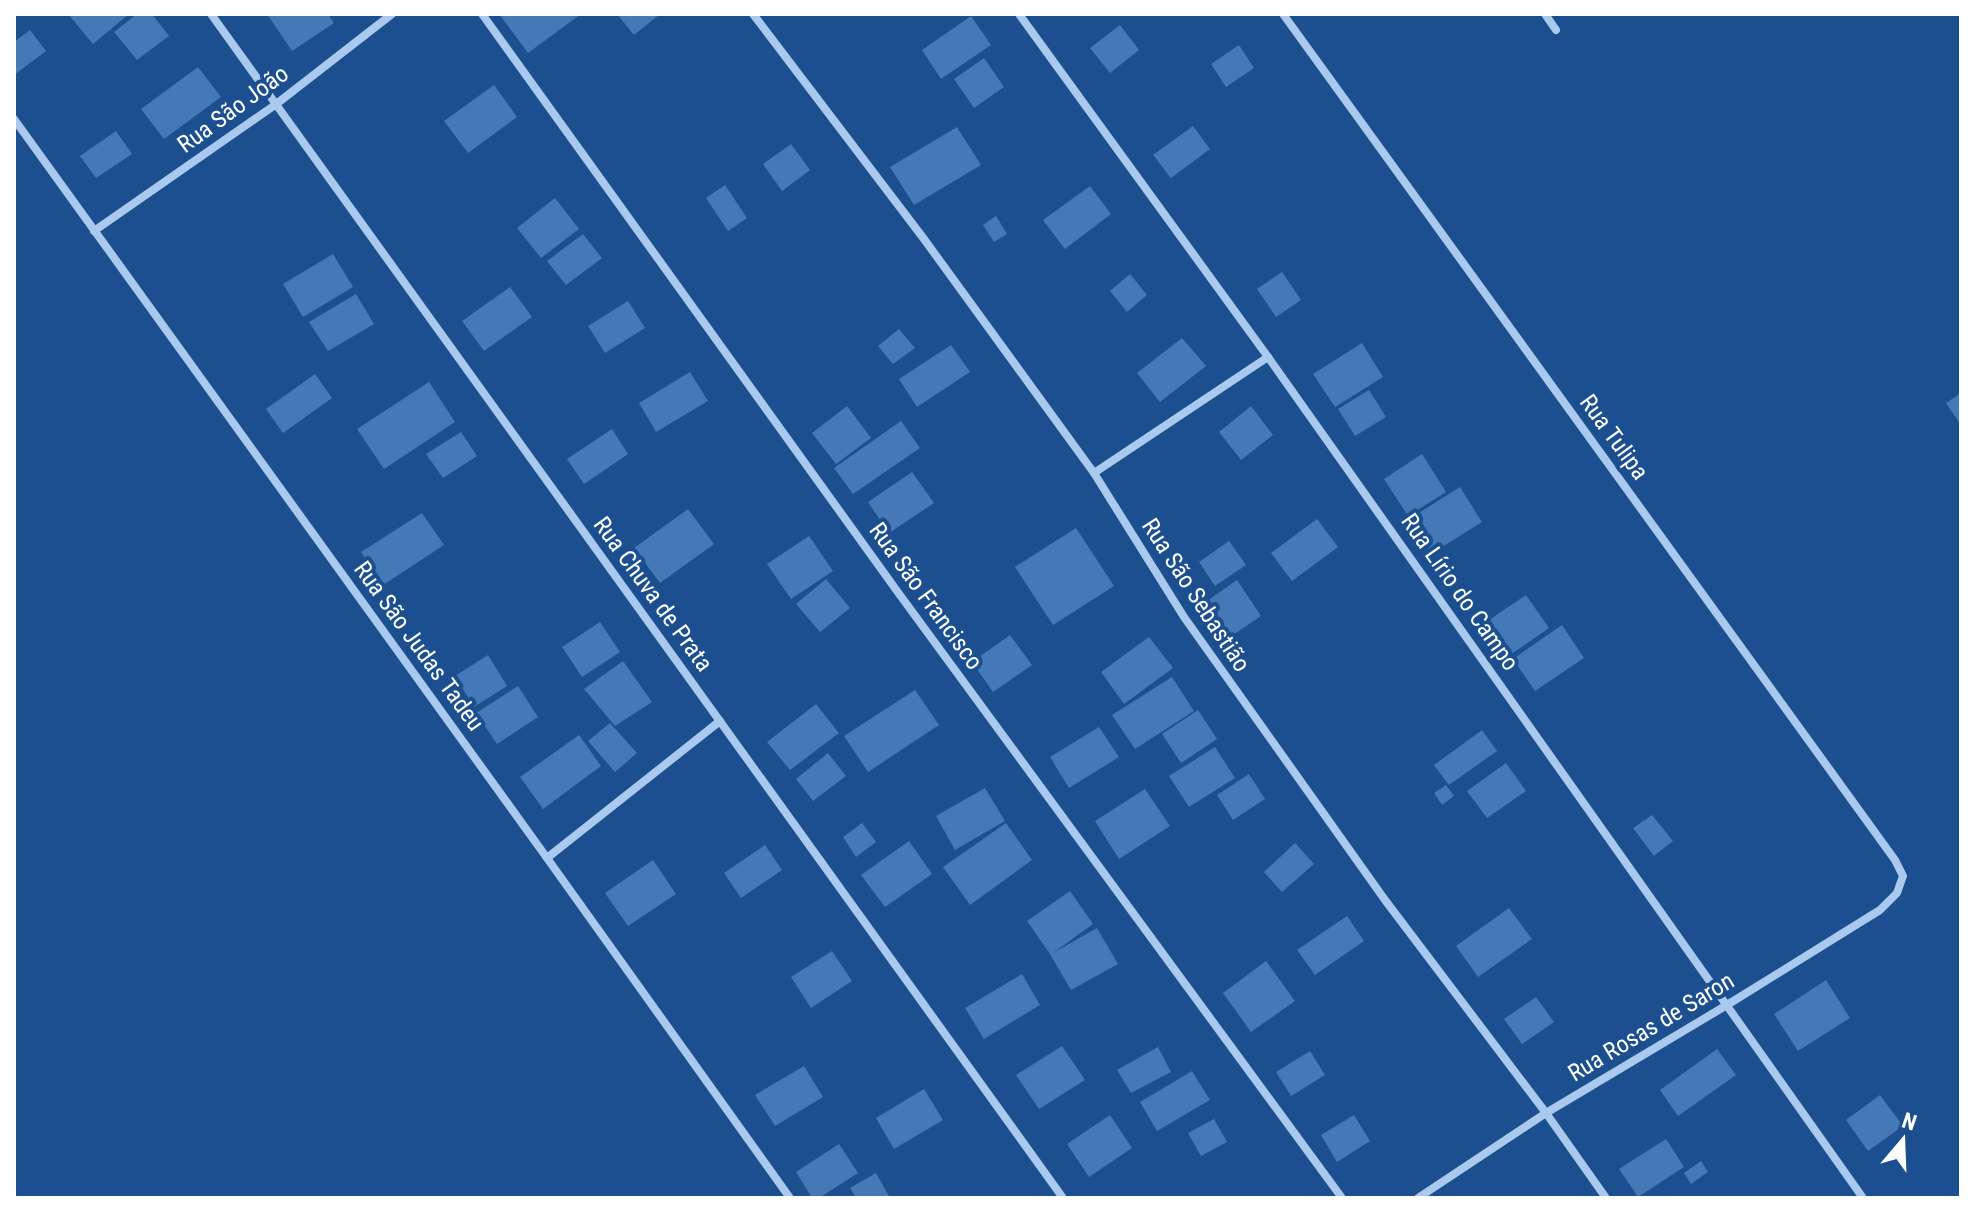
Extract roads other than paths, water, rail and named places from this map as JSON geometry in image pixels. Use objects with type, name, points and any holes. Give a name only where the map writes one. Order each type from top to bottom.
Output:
[{"type":"street","name":"Rua Chuva de Prata","points":[[211,14],[1063,1198]]},
{"type":"street","name":"Rua São João","points":[[94,231],[275,105],[392,14]]},
{"type":"street","name":"Rua São Francisco","points":[[482,14],[897,591],[1342,1198]]},
{"type":"street","name":"Rua São Sebastião","points":[[753,14],[924,239],[1094,473],[1202,643],[1385,900],[1546,1113],[1606,1198]]},
{"type":"street","name":"Rua Lírio do Campo","points":[[1019,14],[1268,357],[1863,1198]]},
{"type":"street","name":"Rua Tulipa","points":[[1283,14],[1895,860],[1903,876],[1900,887]]},
{"type":"street","points":[[1545,14],[1556,30]]},
{"type":"street","name":"Rua São Judas Tadeu","points":[[14,119],[790,1198]]},
{"type":"street","points":[[1094,473],[1268,357]]},
{"type":"street","points":[[547,858],[720,721]]},
{"type":"street","name":"Rua Rosas de Saron","points":[[1418,1198],[1546,1113],[1880,910],[1900,887]]}]
